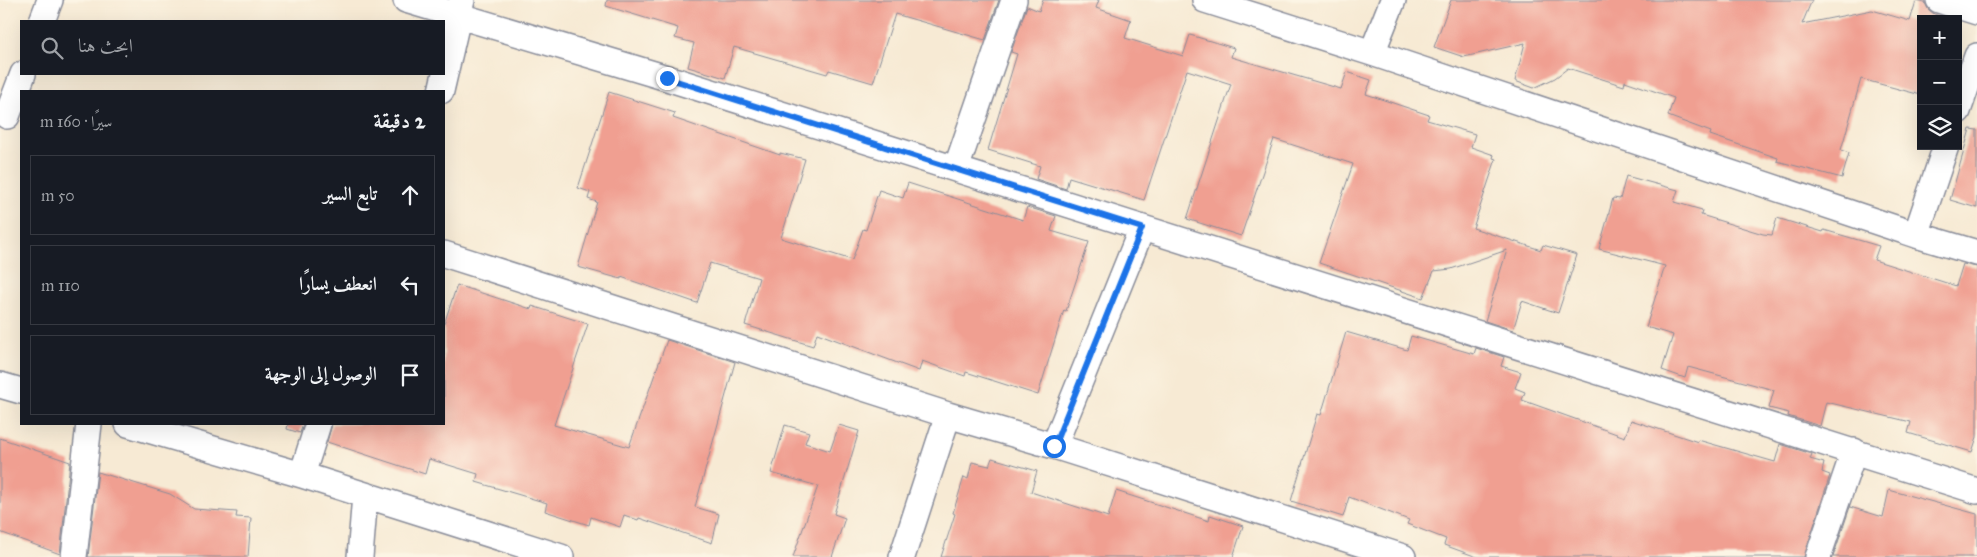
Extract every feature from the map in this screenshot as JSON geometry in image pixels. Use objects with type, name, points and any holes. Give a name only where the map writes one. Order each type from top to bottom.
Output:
[{"type":"street","points":[[42,20],[50,0]]},
{"type":"street","points":[[406,0],[461,8],[667,78],[1977,490]]},
{"type":"street","points":[[956,169],[1014,0]]},
{"type":"street","points":[[1204,0],[1372,53],[1916,235],[1977,253]]},
{"type":"street","points":[[1372,53],[1393,0]]},
{"type":"street","points":[[1939,0],[1977,12]]},
{"type":"street","points":[[445,74],[461,8]]},
{"type":"street","points":[[1960,105],[1977,56]]},
{"type":"street","points":[[9,117],[23,75]]},
{"type":"street","points":[[441,90],[445,75]]},
{"type":"street","points":[[1916,235],[1945,150]]},
{"type":"street","points":[[1054,446],[1142,228]]},
{"type":"street","points":[[445,254],[948,415],[1054,446],[1403,557]]},
{"type":"street","points":[[0,385],[20,391]]},
{"type":"street","points":[[902,557],[948,415]]},
{"type":"street","points":[[74,557],[89,425]]},
{"type":"street","points":[[131,425],[302,475],[561,557]]},
{"type":"street","points":[[302,475],[318,425]]},
{"type":"street","points":[[1818,557],[1854,451]]},
{"type":"street","points":[[360,557],[364,495]]},
{"type":"building","points":[[607,0],[999,0],[985,40],[895,14],[873,83],[829,70],[827,74],[734,47],[725,78],[688,67],[694,43],[675,38],[678,28],[606,6]]},
{"type":"building","points":[[1043,0],[1099,0],[1096,8],[1131,20],[1125,38],[1183,56],[1190,35],[1234,48],[1231,57],[1341,89],[1347,72],[1371,80],[1366,94],[1429,115],[1427,120],[1475,134],[1471,147],[1494,155],[1493,158],[1496,159],[1473,228],[1541,250],[1543,245],[1577,255],[1558,313],[1522,301],[1513,330],[1485,321],[1507,250],[1451,269],[1434,271],[1423,298],[1319,263],[1353,164],[1274,139],[1241,236],[1187,219],[1231,84],[1187,70],[1144,200],[1069,177],[1066,189],[1036,179],[1040,166],[988,150],[1017,54],[1011,52],[1027,6],[1039,11]]},
{"type":"building","points":[[1451,0],[1812,0],[1802,24],[1872,10],[1910,21],[1916,1],[1925,3],[1928,9],[1937,15],[1917,15],[1917,94],[1861,79],[1841,150],[1849,153],[1842,178],[1777,161],[1778,158],[1710,135],[1711,132],[1668,116],[1674,98],[1625,81],[1624,86],[1568,68],[1555,78],[1534,88],[1515,81],[1525,43],[1464,57],[1434,47]]},
{"type":"building","points":[[609,92],[675,113],[673,118],[780,155],[780,153],[805,159],[781,238],[852,260],[863,229],[866,230],[879,190],[903,198],[908,183],[1023,220],[1027,207],[1056,216],[1051,231],[1089,242],[1066,311],[1064,310],[1038,395],[966,372],[965,376],[922,361],[919,371],[817,333],[813,346],[745,325],[759,278],[710,263],[697,303],[621,277],[621,279],[578,267],[597,202],[588,199],[590,192],[578,188]]},
{"type":"building","points":[[1970,129],[1977,130],[1977,208],[1950,200]]},
{"type":"building","points":[[1626,176],[1678,190],[1674,202],[1702,210],[1701,215],[1763,234],[1772,235],[1777,218],[1879,246],[1874,260],[1956,286],[1963,264],[1977,267],[1977,437],[1972,452],[1908,433],[1911,422],[1826,402],[1820,426],[1788,416],[1789,413],[1769,408],[1774,390],[1688,367],[1685,378],[1662,370],[1673,335],[1646,327],[1665,266],[1599,249],[1613,198],[1620,199]]},
{"type":"building","points":[[457,285],[531,309],[532,306],[588,324],[554,425],[629,447],[667,340],[735,362],[695,507],[719,514],[712,543],[639,518],[638,520],[624,515],[620,527],[591,517],[589,525],[545,511],[547,503],[476,482],[478,474],[429,459],[425,474],[327,442],[332,425],[445,425],[445,321]]},
{"type":"building","points":[[1346,332],[1407,350],[1411,336],[1474,354],[1476,348],[1504,357],[1501,366],[1521,372],[1515,388],[1525,392],[1522,400],[1625,437],[1631,420],[1698,442],[1698,440],[1775,462],[1780,444],[1812,454],[1810,459],[1824,463],[1822,472],[1830,475],[1804,557],[1477,557],[1444,545],[1446,539],[1407,524],[1409,520],[1349,497],[1343,517],[1291,501],[1317,414],[1321,415]]},
{"type":"building","points":[[288,425],[303,425],[300,433],[287,429]]},
{"type":"building","points":[[785,425],[809,432],[805,443],[830,451],[839,425],[859,431],[834,514],[845,518],[832,557],[793,557],[818,486],[771,473]]},
{"type":"building","points":[[0,438],[70,462],[60,554],[0,532]]},
{"type":"building","points":[[992,458],[1037,471],[1031,492],[1108,517],[1116,491],[1209,521],[1210,515],[1243,526],[1233,557],[941,557],[955,514],[953,513],[964,477],[968,479],[972,462],[989,466]]},
{"type":"building","points":[[98,472],[170,494],[194,509],[237,512],[236,517],[251,518],[248,557],[88,557]]},
{"type":"building","points":[[1889,490],[1977,514],[1977,557],[1833,557],[1850,507],[1883,517]]},
{"type":"route","points":[[667,78],[1142,228],[1054,446]]}]
